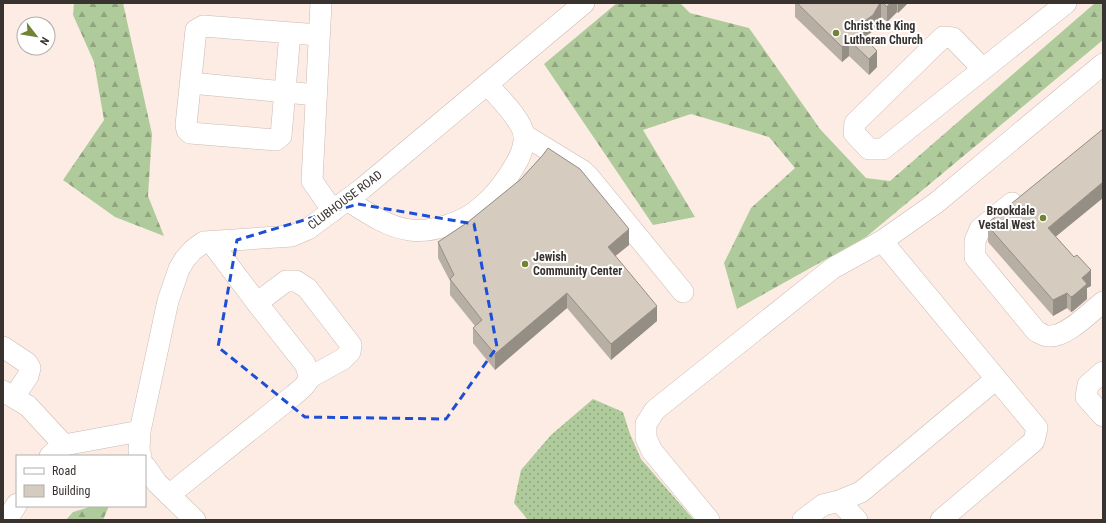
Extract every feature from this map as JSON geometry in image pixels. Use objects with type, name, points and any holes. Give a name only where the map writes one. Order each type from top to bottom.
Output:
[{"type":"street","points":[[321,3],[312,181],[340,206],[398,227],[420,231],[440,228],[463,219],[480,208],[499,190],[514,168],[523,146],[524,135],[522,127],[516,118],[487,84]]},
{"type":"street","name":"CLUBHOUSE ROAD","points":[[141,455],[139,451],[140,431],[168,302],[179,268],[193,250],[204,242],[292,236],[308,230],[340,206],[584,3]]},
{"type":"street","points":[[983,69],[953,38],[943,37],[855,123],[854,133],[869,149],[883,149],[983,69],[1061,4]]},
{"type":"street","points":[[290,33],[281,136],[276,140],[190,133],[187,130],[186,125],[196,30],[203,26],[319,35]]},
{"type":"street","points":[[709,520],[652,451],[646,438],[646,424],[655,410],[833,268],[882,241],[936,203],[1103,64]]},
{"type":"street","points":[[191,83],[316,95]]},
{"type":"street","points":[[524,135],[589,177],[683,292]]},
{"type":"street","points":[[1029,189],[980,228],[975,241],[975,257],[1036,331],[1048,336],[1059,335],[1074,326],[1103,302]]},
{"type":"street","points":[[882,241],[1037,428],[1034,441],[941,520]]},
{"type":"street","points":[[169,495],[294,396],[306,385],[309,378],[309,371],[305,364],[211,242]]},
{"type":"street","points":[[257,303],[286,281],[296,281],[307,288],[351,345],[350,352],[343,359],[309,378]]},
{"type":"street","points":[[3,347],[27,363],[30,368],[28,376],[9,394],[28,406],[57,451],[140,431]]},
{"type":"street","points":[[1103,372],[1088,384],[1086,397],[1103,416]]},
{"type":"street","points":[[803,520],[823,505],[839,501],[862,492],[996,379]]},
{"type":"street","points":[[146,467],[157,483],[195,520]]},
{"type":"street","points":[[839,501],[856,520]]},
{"type":"street","points":[[7,520],[16,506]]},
{"type":"highlighted area","points":[[358,204],[474,224],[497,347],[446,419],[305,417],[218,347],[237,240]]},
{"type":"green space","points":[[74,3],[123,3],[152,134],[148,196],[164,236],[115,217],[63,180],[104,120],[94,62],[73,15]]},
{"type":"green space","points":[[617,3],[680,3],[690,13],[749,28],[820,129],[866,178],[890,181],[1095,3],[1103,3],[1103,40],[866,237],[737,309],[724,263],[751,208],[795,168],[769,137],[691,114],[643,130],[695,217],[653,225],[544,64]]},
{"type":"green space","points":[[593,399],[623,412],[630,434],[641,459],[694,520],[528,520],[514,503],[521,470],[551,435]]},
{"type":"green space","points":[[90,507],[109,507],[103,520],[66,520],[73,512]]},
{"type":"building","points":[[797,3],[880,3],[873,15],[866,20],[858,31],[877,51],[869,59],[849,40],[842,47]]},
{"type":"building","points":[[883,3],[890,3],[887,7]]},
{"type":"building","name":"Brookdale Vestal West","points":[[1103,129],[1103,182],[1048,228],[1074,257],[1077,255],[1091,270],[1082,278],[1087,284],[1071,297],[1067,293],[1053,300],[988,226],[990,221]]},
{"type":"building","name":"Jewish Community Center","points":[[548,148],[580,169],[629,229],[608,247],[657,306],[611,344],[567,293],[495,354],[473,328],[482,320],[450,279],[454,275],[438,242],[468,222],[521,179]]},
{"type":"place","name":"Christ the King Lutheran Church","points":[[836,33]]},
{"type":"place","name":"Brookdale Vestal West","points":[[1043,218]]},
{"type":"place","name":"Jewish Community Center","points":[[525,264]]}]
